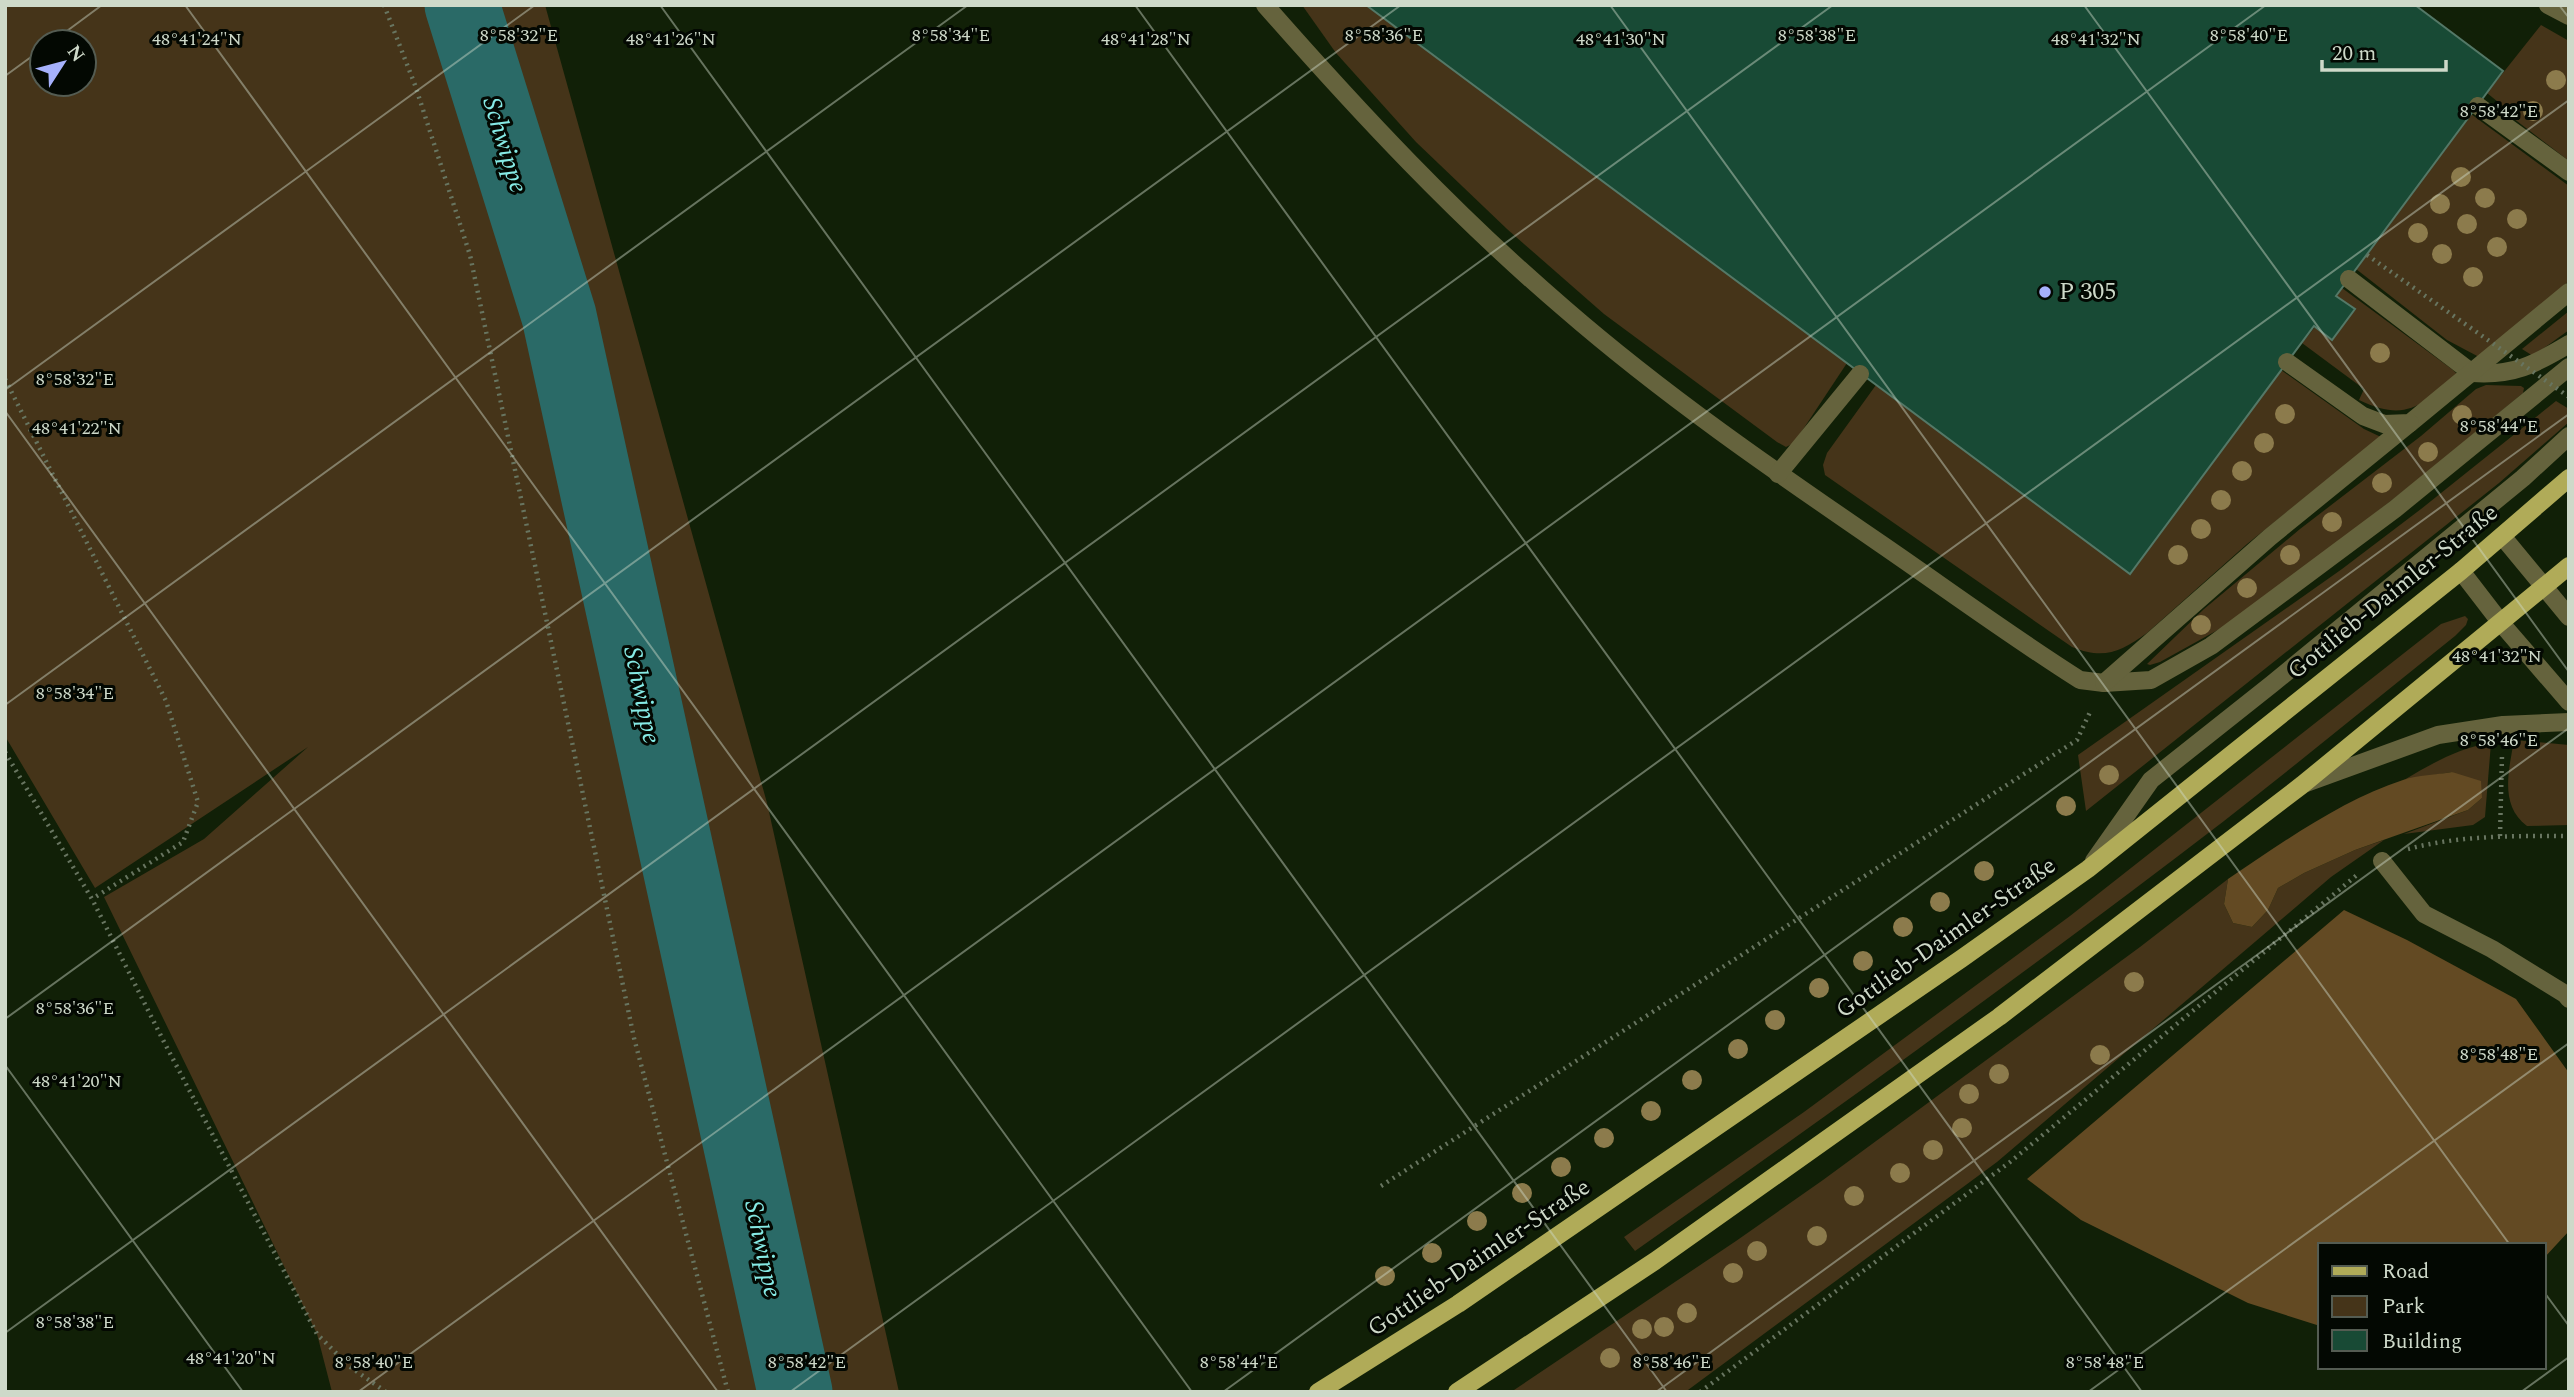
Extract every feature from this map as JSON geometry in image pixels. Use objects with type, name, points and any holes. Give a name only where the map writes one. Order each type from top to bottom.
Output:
[{"type":"main road","name":"Gottlieb-Daimler-Straße","points":[[1318,1392],[1470,1296],[1961,960],[2088,869],[2461,571],[2569,478]]},
{"type":"main road","points":[[1457,1392],[1656,1261],[1999,1017],[2302,785],[2569,566]]},
{"type":"street","points":[[1265,5],[1343,94],[1437,192],[1555,300],[1677,398],[1779,474],[2080,680],[2104,683],[2151,680],[2211,646],[2395,509],[2569,368]]},
{"type":"street","points":[[2548,5],[2569,16]]},
{"type":"street","points":[[2478,106],[2569,173]]},
{"type":"street","points":[[2348,279],[2472,373],[2496,375],[2533,365],[2569,344]]},
{"type":"street","points":[[2104,683],[2270,537],[2569,292]]},
{"type":"street","points":[[2287,362],[2363,416],[2384,424],[2410,423]]},
{"type":"street","points":[[1779,474],[1860,374]]},
{"type":"street","points":[[2088,869],[2151,780],[2523,478],[2569,436]]},
{"type":"street","points":[[2502,536],[2569,617]]},
{"type":"street","points":[[2461,571],[2501,624],[2569,702]]},
{"type":"street","points":[[2302,785],[2438,735],[2503,725],[2569,722]]},
{"type":"street","points":[[2382,861],[2424,915],[2492,949],[2569,999]]},
{"type":"path","points":[[384,5],[415,85],[470,255],[634,1038],[727,1392]]},
{"type":"path","points":[[2367,255],[2569,397]]},
{"type":"path","points":[[5,379],[166,701],[198,802],[183,842],[92,899]]},
{"type":"path","points":[[1381,1186],[2077,740],[2104,683]]},
{"type":"path","points":[[5,752],[92,899],[317,1334],[349,1366],[386,1392]]},
{"type":"path","points":[[1700,1392],[2010,1162],[2354,877],[2407,849],[2437,841],[2500,836],[2569,836]]},
{"type":"green space","points":[[5,5],[545,5],[767,803],[899,1392],[332,1392],[317,1334],[104,897],[204,839],[308,747],[95,888],[5,736]]},
{"type":"green space","points":[[1302,5],[1366,5],[1847,363],[1794,443],[1786,447],[1777,442],[1604,314],[1507,229],[1416,142],[1336,53]]},
{"type":"green space","points":[[2541,25],[2569,41],[2569,161],[2505,112],[2503,106],[2487,93]]},
{"type":"green space","points":[[2471,114],[2569,186],[2569,281],[2479,357],[2447,340],[2356,269]]},
{"type":"green space","points":[[2342,288],[2457,374],[2423,402],[2402,410],[2376,407],[2359,400],[2364,389],[2302,343],[2315,327],[2354,309],[2336,296]]},
{"type":"green space","points":[[2569,311],[2569,330],[2533,356],[2522,349]]},
{"type":"green space","points":[[2281,370],[2364,429],[2381,437],[2247,544],[2147,633],[2111,652],[2093,653],[2072,647],[1825,475],[1823,465],[1827,453],[1876,385]]},
{"type":"green space","points":[[2486,385],[2524,388],[2523,393],[2429,471],[2225,626],[2160,662],[2147,664],[2204,609],[2300,529],[2421,436],[2476,389]]},
{"type":"green space","points":[[2556,401],[2569,409],[2569,422],[2499,483],[2086,811],[2078,755],[2342,569]]},
{"type":"green space","points":[[2465,616],[2468,619],[2466,625],[2455,636],[2340,729],[2224,821],[2005,985],[1635,1251],[1624,1237],[1804,1112],[2070,916],[2441,624]]},
{"type":"green space","points":[[2514,740],[2569,745],[2569,825],[2527,826],[2518,818],[2512,808],[2508,786]]},
{"type":"green space","points":[[2491,743],[2485,817],[2473,825],[2404,834],[2468,810],[2482,798],[2452,772],[2404,780],[2457,752]]},
{"type":"green space","points":[[2384,840],[2331,877],[1997,1162],[1685,1392],[1511,1392],[1823,1180],[2228,879],[2224,904],[2233,923],[2252,927],[2268,910],[2278,888],[2304,873]]},
{"type":"shaded area","points":[[2452,772],[2481,781],[2482,798],[2468,810],[2355,850],[2304,873],[2278,888],[2268,910],[2252,927],[2233,923],[2224,904],[2228,879],[2335,810],[2380,788],[2409,778]]},
{"type":"shaded area","points":[[2344,910],[2407,940],[2516,999],[2569,1073],[2569,1231],[2546,1256],[2546,1243],[2318,1243],[2318,1325],[2248,1303],[2081,1220],[2027,1179]]},
{"type":"building","name":"P 305","points":[[1366,5],[2415,5],[2503,71],[2336,296],[2355,309],[2332,340],[2314,326],[2130,574]]},
{"type":"waterway","name":"Schwippe","points":[[462,5],[559,316],[795,1392]]},
{"type":"place","name":"P 305","points":[[2045,292]]}]
